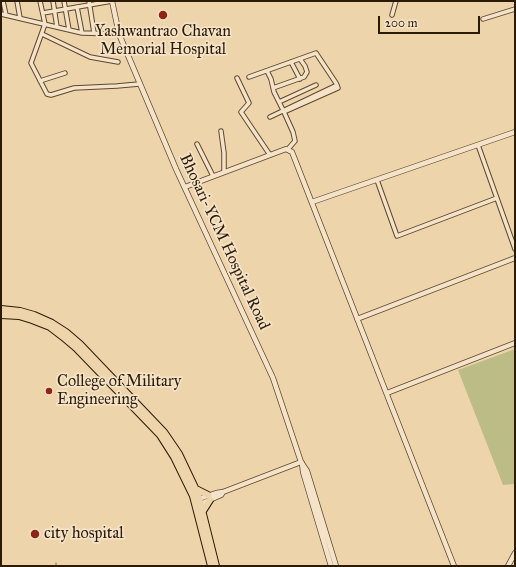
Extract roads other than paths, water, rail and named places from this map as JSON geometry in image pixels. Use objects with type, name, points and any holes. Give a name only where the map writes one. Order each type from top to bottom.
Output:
[{"type":"highway","points":[[1,309],[20,311],[34,315],[52,323],[80,344],[164,432],[179,454],[196,489],[197,502],[211,566]]},
{"type":"highway","points":[[1,315],[19,316],[50,328],[76,348],[160,435],[174,457],[203,511],[216,566]]},
{"type":"highway","points":[[196,489],[209,498],[203,511]]},
{"type":"street","points":[[3,1],[6,15]]},
{"type":"street","points":[[17,1],[20,18]]},
{"type":"street","points":[[40,1],[45,24],[31,63],[46,93],[49,95],[74,88],[139,84]]},
{"type":"street","points":[[53,1],[57,27]]},
{"type":"street","points":[[64,1],[69,30]]},
{"type":"street","points":[[43,14],[89,3],[112,1]]},
{"type":"street","name":"Bhosari-YCM Hospital Road","points":[[112,1],[119,34],[139,84],[176,169],[273,378],[302,462]]},
{"type":"street","points":[[392,15],[396,1]]},
{"type":"street","points":[[89,3],[94,34]]},
{"type":"street","points":[[77,7],[82,33]]},
{"type":"street","points":[[483,19],[515,9]]},
{"type":"street","points":[[1,14],[82,33],[119,34]]},
{"type":"street","points":[[42,34],[90,57],[118,62]]},
{"type":"street","points":[[249,77],[316,53],[337,85],[338,88],[270,118]]},
{"type":"street","points":[[273,88],[304,77],[307,72],[300,59]]},
{"type":"street","points":[[291,62],[300,79]]},
{"type":"street","points":[[185,187],[288,149],[295,142],[293,132],[267,71]]},
{"type":"street","points":[[40,80],[66,73]]},
{"type":"street","points":[[237,78],[249,103],[241,112],[270,155]]},
{"type":"street","points":[[279,102],[316,85]]},
{"type":"street","points":[[221,131],[224,153],[224,172]]},
{"type":"street","points":[[312,202],[515,132]]},
{"type":"street","points":[[197,144],[213,176]]},
{"type":"street","points":[[478,145],[515,248]]},
{"type":"street","points":[[288,149],[293,154],[454,566]]},
{"type":"street","points":[[377,180],[397,236],[497,198]]},
{"type":"street","points":[[357,319],[515,258]]},
{"type":"street","points":[[387,393],[515,343]]},
{"type":"street","points":[[197,502],[221,495],[223,492],[302,462]]},
{"type":"street","points":[[302,462],[302,472],[331,566]]},
{"type":"street","points":[[302,462],[307,471],[336,566]]},
{"type":"street","points":[[508,566],[515,553]]},
{"type":"place","name":"Yashwantrao Chavan Memorial Hospital","points":[[163,15]]},
{"type":"place","name":"College of Military Engineering","points":[[49,391]]},
{"type":"place","name":"city hospital","points":[[35,534]]}]
